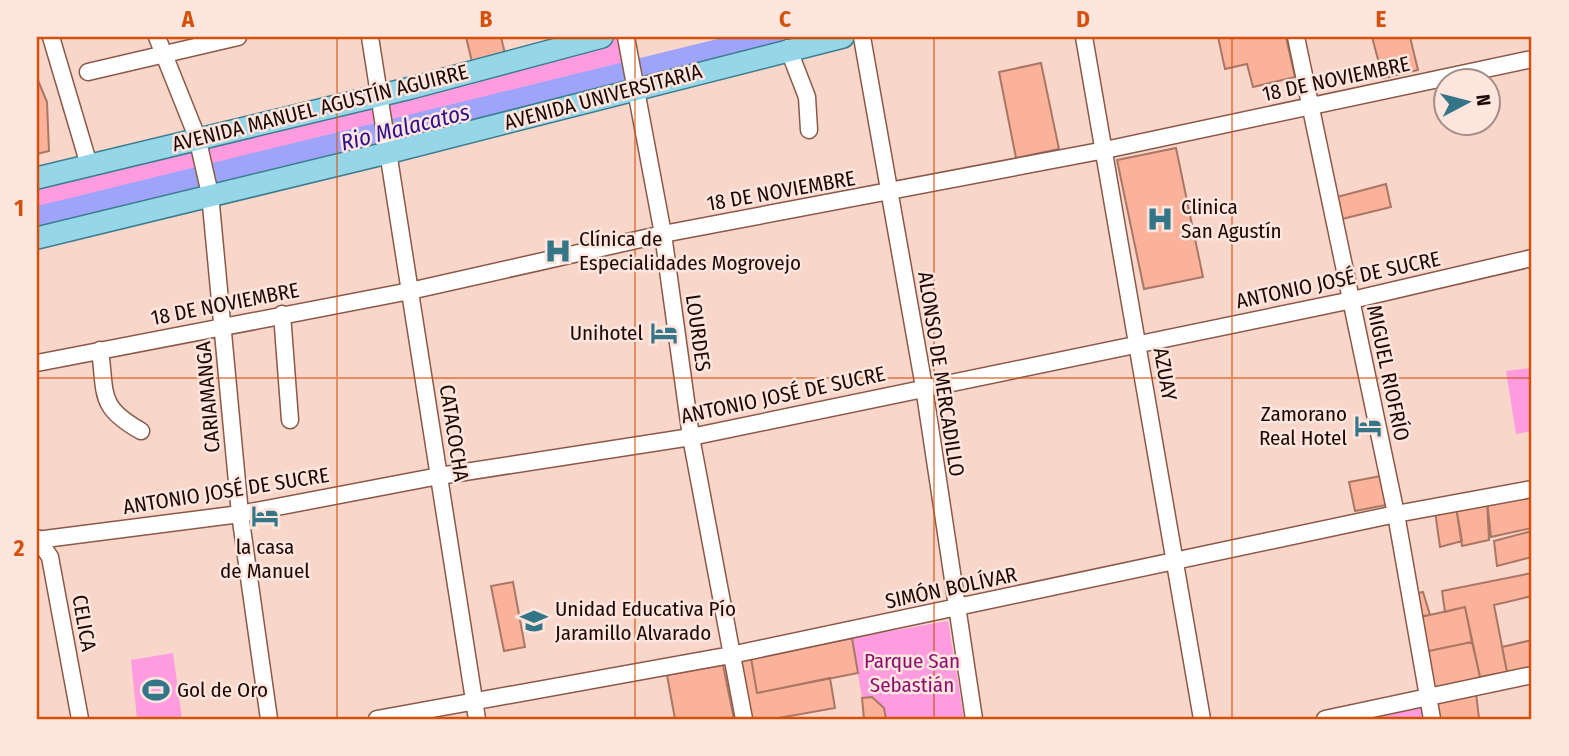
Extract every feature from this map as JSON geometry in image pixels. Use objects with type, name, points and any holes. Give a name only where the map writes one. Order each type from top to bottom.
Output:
[{"type":"main road","name":"AVENIDA MANUEL AGUSTÍN AGUIRRE","points":[[37,178],[380,100],[602,37]]},
{"type":"main road","name":"AVENIDA UNIVERSITARIA","points":[[37,238],[209,189],[633,84],[843,37]]},
{"type":"street","points":[[51,37],[89,165]]},
{"type":"street","name":"CARIAMANGA","points":[[156,37],[198,141],[209,189],[240,514],[269,719]]},
{"type":"street","points":[[88,72],[238,37]]},
{"type":"street","name":"CATACOCHA","points":[[370,37],[477,719]]},
{"type":"street","name":"ALONSO DE MERCADILLO","points":[[862,37],[924,387],[974,719]]},
{"type":"street","name":"AZUAY","points":[[1084,37],[1202,719]]},
{"type":"street","name":"MIGUEL RIOFRÍO","points":[[1296,37],[1396,514],[1432,719]]},
{"type":"street","name":"LOURDES","points":[[626,41],[663,233],[691,437],[744,719]]},
{"type":"street","points":[[788,48],[807,97],[808,130]]},
{"type":"street","name":"18 DE NOVIEMBRE","points":[[37,363],[410,290],[663,233],[890,193],[1105,150],[1532,60]]},
{"type":"street","name":"ANTONIO JOSÉ DE SUCRE","points":[[38,539],[240,514],[439,476],[691,437],[1352,300],[1532,258]]},
{"type":"street","points":[[282,314],[290,420]]},
{"type":"street","points":[[100,350],[108,404],[117,417],[141,431]]},
{"type":"street","name":"SIMÓN BOLÍVAR","points":[[377,719],[731,655],[956,610],[1396,514],[1532,489]]},
{"type":"street","name":"CELICA","points":[[38,539],[50,557],[80,719]]},
{"type":"street","points":[[1325,719],[1532,675]]},
{"type":"green space","points":[[602,37],[626,37],[635,90],[37,238],[37,178]]},
{"type":"green space","points":[[1531,368],[1532,431],[1516,434],[1506,371]]},
{"type":"green space","name":"Parque San Sebastián","points":[[948,621],[964,719],[886,719],[884,708],[873,697],[862,698],[852,638]]},
{"type":"green space","name":"Gol de Oro","points":[[173,653],[182,719],[137,719],[131,660]]},
{"type":"green space","points":[[1423,705],[1425,719],[1356,719]]},
{"type":"building","points":[[466,37],[501,37],[507,62],[474,70]]},
{"type":"building","points":[[1218,37],[1286,37],[1295,77],[1253,87],[1247,64],[1225,69]]},
{"type":"building","points":[[1372,37],[1410,37],[1418,70],[1383,78]]},
{"type":"building","points":[[1041,63],[1059,149],[1016,158],[999,72]]},
{"type":"building","points":[[37,78],[47,102],[49,151],[37,154]]},
{"type":"building","name":"Clinica San Agustín","points":[[1176,148],[1203,277],[1144,289],[1117,160]]},
{"type":"building","points":[[1386,184],[1391,207],[1342,219],[1337,197]]},
{"type":"building","points":[[1381,476],[1386,505],[1355,511],[1349,482]]},
{"type":"building","points":[[1532,489],[1532,528],[1491,537],[1487,500]]},
{"type":"building","points":[[1487,500],[1489,540],[1462,546],[1456,507]]},
{"type":"building","points":[[1456,507],[1462,541],[1440,547],[1435,511]]},
{"type":"building","points":[[1532,531],[1532,557],[1497,566],[1494,541]]},
{"type":"building","points":[[1532,573],[1532,596],[1494,605],[1507,672],[1480,677],[1465,607],[1445,612],[1442,591]]},
{"type":"building","points":[[513,582],[525,647],[504,651],[491,586]]},
{"type":"building","points":[[1423,592],[1430,615],[1414,617],[1413,594]]},
{"type":"building","points":[[1465,607],[1472,642],[1424,652],[1421,617]]},
{"type":"building","points":[[852,638],[858,673],[757,693],[751,658]]},
{"type":"building","points":[[1532,640],[1532,668],[1507,672],[1502,647]]},
{"type":"building","points":[[1472,642],[1480,677],[1428,694],[1424,652]]},
{"type":"building","points":[[751,658],[757,693],[830,678],[835,708],[773,719],[751,719],[739,660]]},
{"type":"building","points":[[723,665],[734,719],[675,719],[667,675]]},
{"type":"building","points":[[1476,693],[1479,718],[1436,719],[1433,702]]},
{"type":"building","points":[[872,697],[884,708],[886,719],[864,719],[862,698]]},
{"type":"waterway","name":"Rio Malacatos","points":[[37,218],[774,37]]},
{"type":"place","name":"Clinica San Agustín","points":[[1160,219]]},
{"type":"place","name":"Clínica de Especialidades Mogrovejo","points":[[558,251]]},
{"type":"place","name":"Unihotel","points":[[664,333]]},
{"type":"place","name":"Zamorano Real Hotel","points":[[1368,426]]},
{"type":"place","name":"la casa de Manuel","points":[[265,516]]},
{"type":"place","name":"Unidad Educativa Pío Jaramillo Alvarado","points":[[534,621]]},
{"type":"place","name":"Gol de Oro","points":[[156,690]]}]
